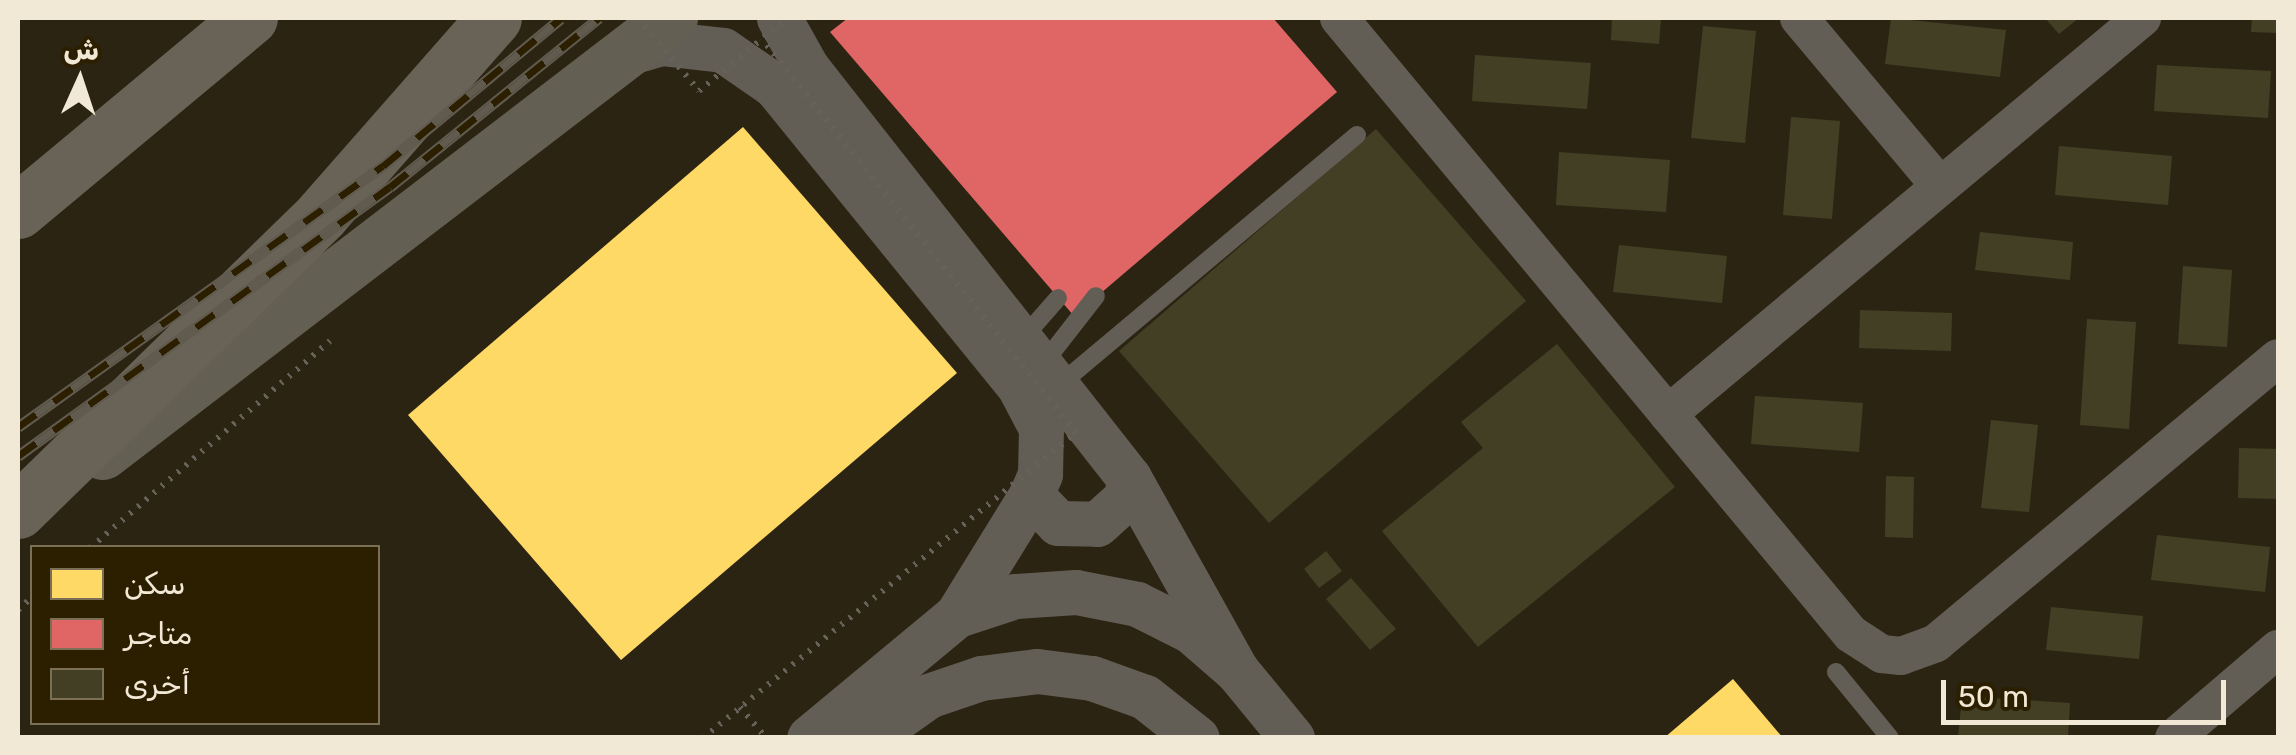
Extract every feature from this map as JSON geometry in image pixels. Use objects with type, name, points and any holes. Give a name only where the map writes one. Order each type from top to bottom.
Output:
[{"type":"highway","points":[[18,211],[250,18]]},
{"type":"highway","points":[[18,515],[321,215],[494,18]]},
{"type":"main road","points":[[18,515],[634,34],[672,18]]},
{"type":"street","points":[[1339,18],[1852,634],[1882,654],[1901,656],[1950,632],[2278,358]]},
{"type":"street","points":[[1799,18],[1940,186]]},
{"type":"street","points":[[1668,414],[2142,18]]},
{"type":"street","points":[[770,28],[807,68],[1129,478],[1238,671],[1292,738]]},
{"type":"street","points":[[634,34],[661,43],[723,50],[775,86],[1033,407],[1044,451],[1031,494],[957,615],[808,738]]},
{"type":"street","points":[[1031,494],[1042,512],[1078,528],[1114,515],[1129,478]]},
{"type":"street","points":[[957,615],[1015,596],[1076,592],[1136,604],[1191,631],[1238,671]]},
{"type":"street","points":[[2174,738],[2278,649]]},
{"type":"street","points":[[869,738],[928,696],[981,678],[1036,671],[1092,678],[1146,697],[1197,738]]},
{"type":"lane","points":[[1041,363],[1357,135]]},
{"type":"lane","points":[[1041,363],[1096,296]]},
{"type":"lane","points":[[1041,363],[1058,298]]},
{"type":"lane","points":[[1836,672],[1890,738]]},
{"type":"path","points":[[634,34],[699,91],[770,28],[787,18]]},
{"type":"path","points":[[703,738],[1076,433],[770,28]]},
{"type":"path","points":[[93,545],[342,330]]},
{"type":"path","points":[[740,707],[766,738]]},
{"type":"building: سكن","points":[[743,127],[957,373],[621,660],[408,415]]},
{"type":"building: سكن","points":[[1733,679],[1783,738],[1664,738]]},
{"type":"building: متاجر","points":[[848,18],[1273,18],[1337,92],[1074,316],[830,32]]},
{"type":"building: أخرى","points":[[1612,18],[1661,18],[1659,44],[1611,40]]},
{"type":"building: أخرى","points":[[1891,18],[2006,30],[2000,77],[1885,64]]},
{"type":"building: أخرى","points":[[2045,18],[2079,18],[2059,34]]},
{"type":"building: أخرى","points":[[2252,18],[2278,18],[2278,33],[2251,32]]},
{"type":"building: أخرى","points":[[1703,26],[1756,31],[1745,143],[1691,138]]},
{"type":"building: أخرى","points":[[1475,55],[1591,63],[1587,109],[1472,101]]},
{"type":"building: أخرى","points":[[2157,65],[2271,71],[2268,118],[2154,111]]},
{"type":"building: أخرى","points":[[1791,117],[1840,121],[1832,219],[1783,215]]},
{"type":"building: أخرى","points":[[1376,129],[1526,301],[1269,523],[1119,351]]},
{"type":"building: أخرى","points":[[2059,146],[2172,156],[2168,205],[2055,195]]},
{"type":"building: أخرى","points":[[1559,152],[1670,160],[1666,212],[1556,205]]},
{"type":"building: أخرى","points":[[1980,232],[2073,242],[2070,280],[1975,270]]},
{"type":"building: أخرى","points":[[1619,245],[1727,256],[1722,303],[1613,292]]},
{"type":"building: أخرى","points":[[2183,266],[2232,270],[2227,347],[2178,344]]},
{"type":"building: أخرى","points":[[1860,310],[1952,313],[1951,351],[1859,348]]},
{"type":"building: أخرى","points":[[2087,319],[2136,322],[2129,429],[2080,425]]},
{"type":"building: أخرى","points":[[1557,344],[1675,487],[1478,647],[1382,531],[1483,448],[1461,422]]},
{"type":"building: أخرى","points":[[1755,396],[1863,403],[1859,452],[1751,444]]},
{"type":"building: أخرى","points":[[1991,420],[2038,425],[2029,512],[1981,508]]},
{"type":"building: أخرى","points":[[2239,448],[2278,449],[2278,499],[2238,498]]},
{"type":"building: أخرى","points":[[1886,476],[1914,477],[1913,538],[1885,537]]},
{"type":"building: أخرى","points":[[2157,535],[2270,547],[2265,592],[2151,580]]},
{"type":"building: أخرى","points":[[1326,551],[1342,571],[1319,588],[1304,569]]},
{"type":"building: أخرى","points":[[1351,578],[1396,629],[1370,650],[1326,599]]},
{"type":"building: أخرى","points":[[2051,607],[2143,616],[2139,659],[2046,650]]},
{"type":"building: أخرى","points":[[1962,696],[2070,703],[2068,738],[1958,738]]},
{"type":"railway","points":[[18,427],[383,166],[561,18]]},
{"type":"railway","points":[[18,456],[390,187],[599,18]]}]
